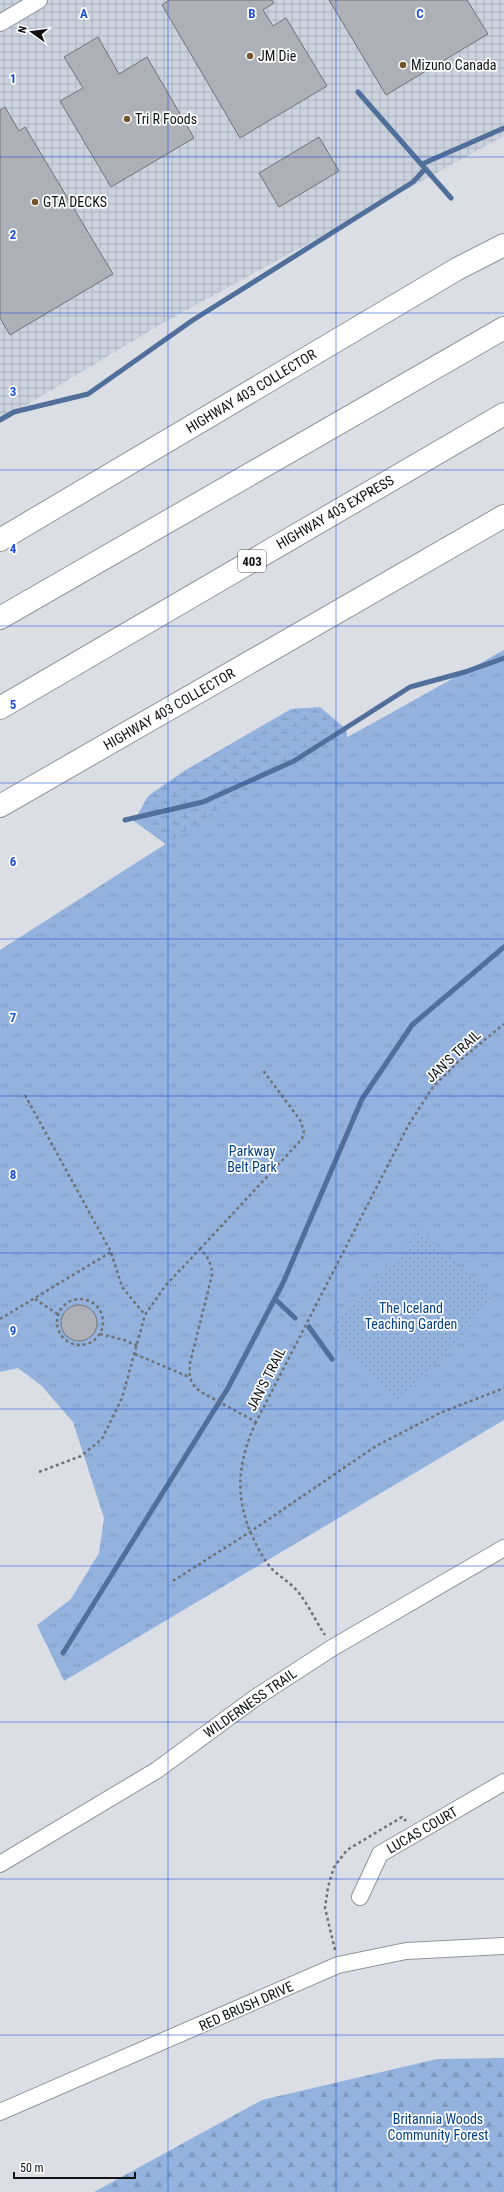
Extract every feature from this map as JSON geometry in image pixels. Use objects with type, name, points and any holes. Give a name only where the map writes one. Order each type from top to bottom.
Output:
[{"type":"highway","points":[[457,269],[504,242]]},
{"type":"highway","name":"HIGHWAY 403 COLLECTOR","points":[[0,540],[457,269],[504,245]]},
{"type":"highway","points":[[0,618],[504,328]]},
{"type":"highway","name":"HIGHWAY 403 EXPRESS","points":[[0,708],[504,414]]},
{"type":"highway","name":"HIGHWAY 403 COLLECTOR","points":[[0,806],[504,516]]},
{"type":"street","points":[[0,23],[39,0]]},
{"type":"street","name":"WILDERNESS TRAIL","points":[[0,1864],[158,1770],[255,1698],[332,1648],[504,1548]]},
{"type":"street","name":"LUCAS COURT","points":[[360,1897],[380,1854],[504,1782]]},
{"type":"street","name":"RED BRUSH DRIVE","points":[[0,2112],[338,1965],[406,1951],[504,1946]]},
{"type":"path","name":"JAN'S TRAIL","points":[[189,1377],[193,1386],[201,1392],[256,1422],[409,1124],[433,1086],[459,1061],[504,1024]]},
{"type":"path","points":[[39,1472],[82,1456],[102,1439],[122,1398],[138,1346],[145,1315],[165,1286],[302,1139],[304,1131],[300,1120],[262,1069]]},
{"type":"path","points":[[25,1095],[111,1252],[122,1287],[145,1315]]},
{"type":"path","points":[[135,1354],[189,1377],[190,1363],[212,1275],[212,1267],[206,1254],[200,1249]]},
{"type":"path","points":[[0,1319],[111,1252]]},
{"type":"path","points":[[35,1299],[59,1315]]},
{"type":"path","points":[[86,1300],[92,1303],[102,1314],[102,1328],[100,1334],[89,1343],[75,1344],[68,1341],[59,1331],[59,1315],[66,1304],[72,1301],[86,1300]]},
{"type":"path","points":[[100,1334],[124,1340],[138,1346]]},
{"type":"path","points":[[173,1582],[250,1532],[376,1446],[440,1413],[504,1388]]},
{"type":"path","points":[[256,1422],[242,1460],[239,1487],[242,1510],[250,1532],[262,1556],[299,1594],[332,1648]]},
{"type":"shaded area","points":[[0,0],[504,0],[504,136],[163,323],[0,421]]},
{"type":"green space","name":"Parkway Belt Park","points":[[504,650],[504,1420],[64,1681],[37,1625],[71,1599],[99,1553],[104,1518],[73,1422],[42,1386],[18,1368],[0,1372],[0,950],[231,802]]},
{"type":"green space","points":[[320,707],[346,729],[352,769],[167,845],[134,821],[148,796],[184,771],[291,709]]},
{"type":"green space","name":"The Iceland Teaching Garden","points":[[421,1230],[495,1299],[400,1402],[326,1333]]},
{"type":"green space","name":"Britannia Woods Community Forest","points":[[504,2058],[504,2192],[94,2192],[262,2100],[437,2059]]},
{"type":"building","name":"JM Die","points":[[169,0],[272,0],[274,3],[263,10],[273,26],[286,18],[327,86],[240,138],[162,5]]},
{"type":"building","name":"Mizuno Canada","points":[[329,0],[467,0],[488,34],[386,95]]},
{"type":"building","name":"Tri R Foods","points":[[98,37],[119,74],[147,57],[194,138],[111,187],[60,101],[83,88],[64,57]]},
{"type":"building","name":"GTA DECKS","points":[[5,107],[19,131],[25,127],[113,274],[10,335],[0,318],[0,110]]},
{"type":"building","points":[[319,137],[339,171],[279,207],[259,173]]},
{"type":"building","points":[[79,1305],[89,1308],[94,1313],[97,1323],[94,1333],[89,1338],[79,1341],[69,1338],[64,1333],[61,1323],[64,1313],[69,1308]]},
{"type":"waterway","points":[[358,92],[451,198]]},
{"type":"waterway","points":[[422,164],[504,128]]},
{"type":"waterway","points":[[0,420],[14,412],[88,394],[193,320],[413,182],[425,169]]},
{"type":"waterway","points":[[125,820],[203,802],[294,761],[410,687],[465,672],[504,658]]},
{"type":"waterway","points":[[63,1653],[228,1388],[283,1283],[362,1099],[412,1025],[504,947]]},
{"type":"waterway","points":[[275,1299],[295,1318]]},
{"type":"waterway","points":[[309,1327],[332,1359]]},
{"type":"place","name":"JM Die","points":[[250,56]]},
{"type":"place","name":"Mizuno Canada","points":[[403,65]]},
{"type":"place","name":"Tri R Foods","points":[[127,119]]},
{"type":"place","name":"GTA DECKS","points":[[35,202]]}]
